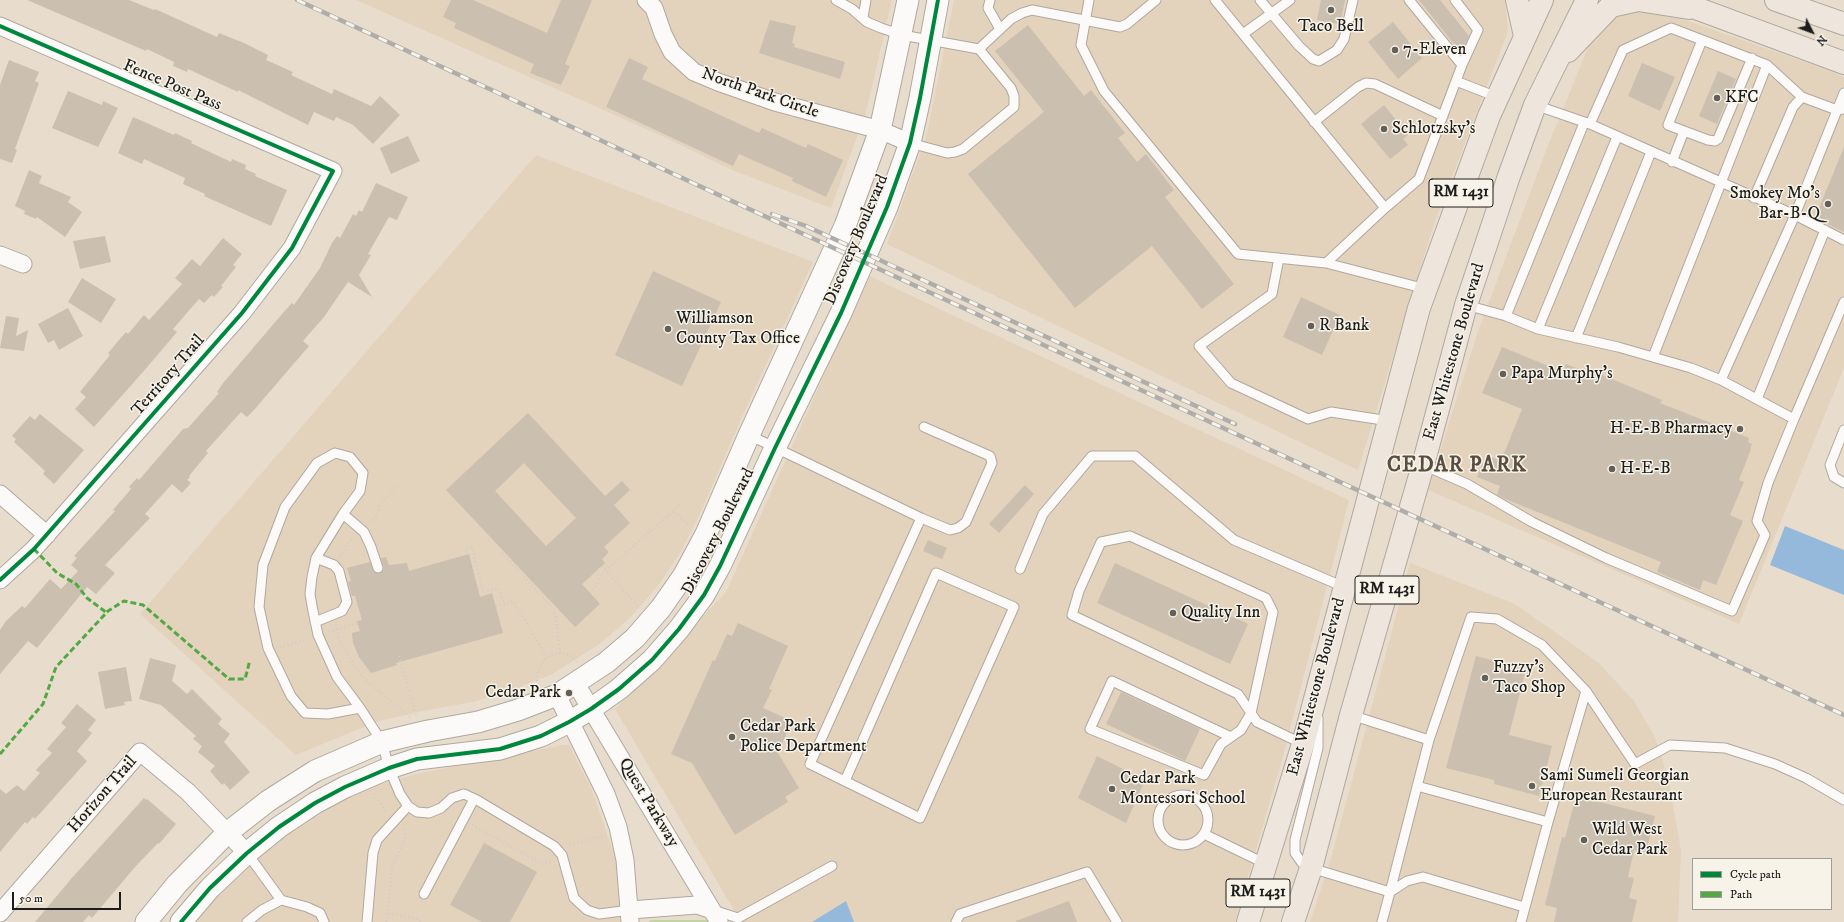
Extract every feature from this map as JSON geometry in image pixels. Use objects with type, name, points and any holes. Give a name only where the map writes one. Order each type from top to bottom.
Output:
[{"type":"main road","points":[[1517,0],[1525,36]]},
{"type":"main road","name":"East Whitestone Boulevard","points":[[1248,922],[1303,744],[1419,308],[1497,97],[1542,0]]},
{"type":"main road","name":"East Whitestone Boulevard","points":[[1293,922],[1311,868],[1351,715],[1423,465],[1466,305],[1509,176],[1535,105],[1587,0]]},
{"type":"main road","points":[[1552,68],[1611,6],[1638,0],[1698,9]]},
{"type":"main road","points":[[1674,0],[1844,63]]},
{"type":"main road","points":[[1776,0],[1844,24]]},
{"type":"street","name":"North Park Circle","points":[[646,0],[654,8],[663,34],[672,52],[694,72],[775,102],[880,130],[910,143]]},
{"type":"street","name":"Discovery Boulevard","points":[[146,922],[176,884],[227,833],[268,801],[315,770],[382,742],[428,731],[478,722],[518,710],[557,695],[576,684],[607,662],[635,638],[663,606],[684,574],[706,534],[749,435],[838,242],[880,130],[902,35],[908,0]]},
{"type":"street","name":"Discovery Boulevard","points":[[181,922],[210,888],[247,853],[279,827],[315,803],[344,787],[389,768],[417,759],[500,749],[541,736],[592,709],[619,689],[652,660],[679,629],[704,595],[720,566],[855,281],[887,207],[910,143],[938,0]]},
{"type":"street","name":"Fence Post Pass","points":[[0,26],[333,171]]},
{"type":"street","name":"Territory Trail","points":[[0,580],[34,549],[242,313],[292,248],[333,171]]},
{"type":"street","points":[[0,256],[22,264]]},
{"type":"street","points":[[0,494],[47,534]]},
{"type":"street","name":"Quest Parkway","points":[[576,684],[716,916]]},
{"type":"street","name":"Quest Parkway","points":[[557,695],[569,722],[606,794],[618,827],[624,860],[630,916]]},
{"type":"street","name":"Horizon Trail","points":[[0,913],[140,752],[188,792],[247,853]]},
{"type":"street","points":[[630,916],[697,905],[716,916]]},
{"type":"lane","points":[[836,0],[867,22],[881,28],[902,35],[979,49],[1012,88],[1014,107],[963,149],[947,153],[910,143]]},
{"type":"lane","points":[[862,17],[866,0]]},
{"type":"lane","points":[[990,0],[988,8],[1000,29]]},
{"type":"lane","points":[[1089,0],[1084,20],[1081,45],[1104,91],[1238,254],[1326,263],[1426,289]]},
{"type":"lane","points":[[979,49],[1011,19],[1032,10],[1120,27],[1127,24],[1156,0]]},
{"type":"lane","points":[[1215,0],[1385,208]]},
{"type":"lane","points":[[1243,34],[1290,0]]},
{"type":"lane","points":[[1262,2],[1279,23],[1313,59],[1319,61],[1338,50],[1344,39],[1353,0]]},
{"type":"lane","points":[[1409,0],[1462,65]]},
{"type":"lane","points":[[1326,263],[1385,208],[1419,179],[1462,65],[1478,30],[1455,0]]},
{"type":"lane","points":[[1506,316],[1587,124],[1623,50],[1671,28],[1767,65],[1802,97],[1841,109]]},
{"type":"lane","points":[[1702,40],[1668,125],[1708,140],[1715,141],[1718,139],[1752,58]]},
{"type":"lane","points":[[1653,357],[1767,65]]},
{"type":"lane","points":[[1456,81],[1497,97]]},
{"type":"lane","points":[[1314,122],[1358,87],[1366,83],[1375,84],[1443,116]]},
{"type":"lane","points":[[1721,380],[1841,109],[1844,93]]},
{"type":"lane","points":[[1754,198],[1794,107],[1802,97]]},
{"type":"lane","points":[[1535,105],[1587,124],[1617,137],[1795,215],[1844,240]]},
{"type":"lane","points":[[1672,162],[1684,131]]},
{"type":"lane","points":[[1538,329],[1617,137]]},
{"type":"lane","points":[[1576,338],[1651,152]]},
{"type":"lane","points":[[1757,399],[1825,230]]},
{"type":"lane","points":[[1279,258],[1272,294],[1199,346],[1231,383],[1308,419],[1331,412],[1389,422]]},
{"type":"lane","points":[[1423,465],[1466,484],[1532,522],[1606,558],[1732,612],[1765,534],[1757,521],[1768,483],[1844,302]]},
{"type":"lane","points":[[1466,305],[1506,316],[1538,329],[1618,347],[1653,357],[1721,380],[1794,419]]},
{"type":"lane","points":[[749,435],[921,518],[950,530],[958,528],[966,522],[992,464],[990,456],[924,427]]},
{"type":"lane","points":[[1844,430],[1830,465],[1834,477],[1844,483]]},
{"type":"lane","points":[[360,708],[328,714],[305,713],[292,696],[268,648],[259,607],[264,565],[285,507],[317,463],[335,453],[350,457],[363,473],[360,491],[343,514],[316,558],[310,594],[315,622],[318,635],[337,677],[360,708],[382,742],[389,768],[400,794],[408,806],[417,812],[430,813],[441,808],[452,798],[464,794],[474,799],[554,846],[562,855],[574,898],[587,910],[599,914],[630,916]]},
{"type":"lane","points":[[1020,569],[1043,514],[1092,456],[1135,456],[1234,540],[1344,587]]},
{"type":"lane","points":[[343,514],[364,532],[372,548],[378,568]]},
{"type":"lane","points":[[845,781],[936,573],[1014,607],[920,818],[810,764],[921,518]]},
{"type":"lane","points":[[1231,737],[1112,681],[1090,728],[1204,775],[1221,744],[1231,737],[1241,730],[1251,713],[1274,612],[1266,598],[1130,536],[1101,542],[1079,591],[1072,615],[1238,694],[1251,713],[1256,722],[1303,744]]},
{"type":"lane","points":[[315,622],[342,611],[347,602],[339,571],[334,565],[316,558]]},
{"type":"lane","points":[[1382,922],[1429,740],[1471,617],[1496,619],[1542,645],[1586,691],[1635,764],[1670,745],[1725,748],[1775,764],[1806,778],[1844,800]]},
{"type":"lane","points":[[1318,683],[1318,748],[1295,840],[1295,853],[1302,863],[1311,868],[1390,892],[1407,881],[1423,877],[1524,907]]},
{"type":"lane","points":[[1521,922],[1586,691]]},
{"type":"lane","points":[[1351,715],[1429,740]]},
{"type":"lane","points":[[1417,786],[1548,822]]},
{"type":"lane","points":[[1187,795],[1202,802],[1208,818],[1208,826],[1204,834],[1199,840],[1187,844],[1175,844],[1168,840],[1160,830],[1158,818],[1164,803],[1171,798],[1187,795]]},
{"type":"lane","points":[[424,894],[474,799]]},
{"type":"lane","points":[[368,922],[373,853],[377,840],[408,806]]},
{"type":"lane","points":[[1204,834],[1267,864]]},
{"type":"lane","points":[[247,853],[281,900],[307,907],[320,913],[324,922]]},
{"type":"lane","points":[[716,916],[738,918],[832,866]]},
{"type":"lane","points":[[956,922],[960,914],[1087,872],[1117,922]]},
{"type":"lane","points":[[247,922],[262,910],[281,900]]},
{"type":"path","points":[[366,526],[377,516],[378,507],[395,487]]},
{"type":"path","points":[[590,593],[597,585],[601,575],[606,570],[674,511],[681,503]]},
{"type":"path","points":[[674,511],[692,528]]},
{"type":"path","points":[[339,560],[354,536]]},
{"type":"path","points":[[467,555],[466,548],[472,547],[483,592],[498,588],[505,604]]},
{"type":"path","points":[[502,553],[555,610],[560,654]]},
{"type":"path","points":[[602,566],[641,610]]},
{"type":"path","points":[[496,607],[513,601],[547,657]]},
{"type":"path","points":[[334,621],[347,654],[366,680],[412,719]]},
{"type":"path","points":[[327,633],[358,623]]},
{"type":"path","points":[[280,647],[305,640]]},
{"type":"path","points":[[537,686],[537,672],[540,664],[547,657],[560,654],[571,656],[579,663]]},
{"type":"path","points":[[399,656],[417,718]]},
{"type":"path","points":[[372,793],[389,814]]},
{"type":"path","points":[[463,820],[543,864],[553,860]]},
{"type":"path","points":[[386,922],[392,867],[406,836],[404,829]]},
{"type":"path","points":[[570,845],[606,835]]},
{"type":"path","points":[[388,913],[416,919],[421,922]]},
{"type":"shaded area","points":[[356,0],[892,0],[866,112],[831,208],[732,170],[664,137]]},
{"type":"shaded area","points":[[954,0],[1505,0],[1508,31],[1434,224],[1358,470],[887,244],[926,138]]},
{"type":"shaded area","points":[[1648,7],[1844,77],[1844,368],[1739,624],[1428,490],[1478,331],[1545,153],[1593,35],[1615,13]]},
{"type":"shaded area","points":[[536,155],[813,262],[743,415],[700,514],[679,555],[658,586],[630,618],[601,643],[551,675],[512,690],[473,702],[422,711],[376,722],[296,755],[140,614]]},
{"type":"shaded area","points":[[869,276],[1349,500],[1284,753],[1235,922],[741,922],[615,709],[726,592]]},
{"type":"shaded area","points":[[1410,563],[1515,604],[1599,663],[1634,701],[1655,737],[1668,777],[1681,850],[1678,922],[1310,922],[1332,855]]},
{"type":"shaded area","points":[[569,745],[591,788],[616,859],[620,922],[191,922],[228,882],[288,830],[359,790],[416,774]]},
{"type":"green space","points":[[651,920],[707,920],[710,922],[648,922]]},
{"type":"water","points":[[1785,526],[1844,550],[1844,595],[1770,565]]},
{"type":"water","points":[[846,901],[854,922],[812,922]]},
{"type":"building","points":[[27,0],[129,0],[154,10],[155,9],[217,37],[219,33],[244,43],[268,55],[266,60],[293,72],[291,75],[332,94],[334,89],[371,106],[380,96],[400,115],[373,144],[353,125],[336,117],[334,121],[314,112],[308,125],[238,90],[238,92],[188,69],[187,72],[173,66],[174,62],[147,49],[146,51]]},
{"type":"building","points":[[451,0],[473,0],[547,33],[561,0],[592,0],[565,64],[570,66],[561,85],[530,73],[534,64],[454,28],[456,23],[443,17]]},
{"type":"building","name":"Taco Bell","points":[[1321,0],[1345,0],[1340,24],[1317,20]]},
{"type":"building","points":[[1419,0],[1440,0],[1469,36],[1466,43],[1458,49]]},
{"type":"building","points":[[770,20],[796,26],[792,43],[795,44],[794,47],[845,62],[840,79],[759,53]]},
{"type":"building","name":"7-Eleven","points":[[1393,22],[1422,58],[1398,79],[1368,42]]},
{"type":"building","points":[[1028,25],[1084,96],[1091,90],[1125,133],[1118,138],[1137,162],[1146,154],[1174,190],[1165,197],[1234,284],[1202,309],[1152,246],[1075,308],[968,174],[1044,112],[995,51]]},
{"type":"building","points":[[629,58],[648,67],[642,79],[759,133],[762,128],[806,148],[808,144],[843,160],[826,197],[792,181],[793,178],[739,154],[733,166],[606,107]]},
{"type":"building","points":[[9,60],[39,72],[35,81],[39,83],[15,149],[17,150],[12,163],[0,159],[0,85]]},
{"type":"building","points":[[1642,63],[1675,77],[1660,111],[1628,96]]},
{"type":"building","name":"KFC","points":[[1718,71],[1736,79],[1717,124],[1699,116]]},
{"type":"building","points":[[68,91],[102,105],[103,101],[118,108],[98,147],[52,128]]},
{"type":"building","name":"Schlotzsky's","points":[[1384,105],[1408,135],[1403,139],[1408,145],[1390,159],[1361,124]]},
{"type":"building","points":[[133,117],[174,135],[175,133],[192,141],[191,143],[231,162],[232,159],[246,165],[245,169],[256,174],[255,176],[287,190],[271,226],[204,196],[205,194],[183,184],[185,178],[144,159],[142,164],[118,153]]},
{"type":"building","points":[[408,136],[420,161],[391,174],[380,148]]},
{"type":"building","points":[[1844,147],[1844,232],[1815,218]]},
{"type":"building","points":[[29,170],[42,176],[39,183],[71,197],[68,202],[82,212],[65,237],[37,217],[36,219],[24,214],[25,211],[15,206]]},
{"type":"building","points":[[376,183],[408,197],[397,220],[389,217],[368,254],[371,255],[359,275],[372,297],[348,282],[324,317],[303,341],[309,346],[254,410],[247,417],[241,412],[206,451],[208,453],[187,480],[191,483],[182,493],[172,484],[145,514],[150,518],[105,565],[115,573],[96,594],[87,587],[37,648],[28,641],[0,674],[0,630],[6,621],[22,606],[25,608],[50,579],[61,589],[78,571],[71,565],[77,558],[74,556],[115,511],[113,510],[131,489],[129,487],[137,478],[139,480],[183,429],[188,428],[219,393],[217,392],[224,382],[282,314],[292,303],[294,305],[320,268],[332,243],[337,236],[340,238],[353,214],[356,216],[359,210],[362,212]]},
{"type":"building","points":[[105,236],[111,262],[80,269],[73,241]]},
{"type":"building","points":[[223,238],[242,254],[233,265],[236,267],[221,286],[223,287],[214,297],[212,295],[204,303],[199,299],[173,329],[177,332],[94,427],[75,409],[86,397],[80,392],[110,355],[108,353],[126,332],[128,334],[144,315],[149,320],[182,284],[175,278],[192,259],[200,266]]},
{"type":"building","name":"Williamson County Tax Office","points":[[653,271],[721,302],[682,386],[615,355]]},
{"type":"building","points":[[82,278],[116,299],[101,323],[68,302]]},
{"type":"building","name":"R Bank","points":[[1301,297],[1340,315],[1322,355],[1283,337]]},
{"type":"building","points":[[68,308],[83,336],[59,350],[54,340],[48,343],[38,324]]},
{"type":"building","points":[[6,316],[19,318],[16,336],[28,330],[24,351],[0,348]]},
{"type":"building","name":"H-E-B","points":[[1502,347],[1563,372],[1566,364],[1589,373],[1590,370],[1662,400],[1660,403],[1749,438],[1748,442],[1752,444],[1751,449],[1739,480],[1744,482],[1730,515],[1743,521],[1716,585],[1703,580],[1700,590],[1657,572],[1661,562],[1503,498],[1497,495],[1500,486],[1477,477],[1486,455],[1501,461],[1522,409],[1482,393]]},
{"type":"building","points":[[528,413],[605,496],[622,481],[630,490],[614,505],[630,523],[604,547],[609,552],[602,559],[605,563],[582,584],[600,604],[575,627],[446,490]],"holes":[[[524,463],[576,518],[546,546],[495,491]]]},
{"type":"building","points":[[40,414],[84,450],[54,484],[43,474],[45,471],[14,442],[16,439],[12,436],[30,416],[35,420]]},
{"type":"building","points":[[1025,485],[1034,494],[999,533],[989,524]]},
{"type":"building","points":[[928,540],[947,548],[942,559],[923,551]]},
{"type":"building","points":[[469,554],[480,597],[492,593],[503,633],[396,663],[397,665],[371,673],[359,657],[353,643],[352,633],[360,631],[357,621],[362,620],[355,596],[352,596],[348,582],[351,581],[347,568],[370,562],[374,572],[380,574],[384,569],[381,558],[386,557],[389,565],[407,563],[409,571]]},
{"type":"building","name":"Quality Inn","points":[[1115,563],[1248,624],[1230,664],[1097,603]]},
{"type":"building","name":"Cedar Park Police Department","points":[[738,623],[788,646],[769,689],[772,690],[763,708],[792,721],[778,753],[799,788],[785,797],[788,802],[735,835],[692,763],[671,754],[713,660],[715,661],[727,634],[732,636]]},
{"type":"building","points":[[1476,656],[1526,669],[1509,735],[1552,746],[1539,796],[1494,784],[1494,780],[1446,768]]},
{"type":"building","points":[[150,658],[176,665],[172,681],[187,694],[192,689],[222,719],[218,724],[230,734],[224,742],[250,772],[230,790],[224,783],[222,785],[210,771],[215,766],[198,752],[202,746],[193,739],[196,736],[161,705],[139,699]]},
{"type":"building","points":[[126,667],[132,701],[124,702],[125,705],[105,709],[98,672]]},
{"type":"building","points":[[1121,692],[1200,729],[1185,761],[1106,724]]},
{"type":"building","points":[[77,704],[96,720],[88,730],[92,733],[77,751],[87,761],[35,819],[33,817],[27,824],[25,822],[0,852],[0,789],[6,794],[17,785],[24,791],[40,773],[36,770],[52,753],[47,749],[66,727],[61,723]]},
{"type":"building","name":"Cedar Park Montessori School","points":[[1097,756],[1145,780],[1126,823],[1078,798]]},
{"type":"building","points":[[1576,796],[1655,816],[1646,852],[1634,850],[1628,877],[1634,878],[1629,898],[1637,900],[1632,922],[1554,922],[1557,908],[1545,905],[1562,837],[1565,838]]},
{"type":"building","points":[[144,798],[176,824],[159,844],[158,843],[135,867],[92,918],[89,915],[83,922],[35,922],[71,879]]},
{"type":"building","points":[[484,843],[537,872],[510,922],[482,922],[450,905]]},
{"type":"building","points":[[1069,901],[1077,922],[1016,922],[1016,921]]},
{"type":"railway","points":[[297,0],[1844,715]]},
{"type":"railway","points":[[772,214],[806,226],[1235,424]]},
{"type":"marked path","points":[[34,549],[57,573],[76,584],[87,598],[107,613]]},
{"type":"marked path","points":[[0,754],[43,704],[56,667],[108,611],[124,601],[143,605],[229,679],[245,679],[250,660]]},
{"type":"cycle path","points":[[181,922],[210,888],[247,853],[279,827],[315,803],[345,787],[389,768],[417,759],[500,749],[541,736],[591,709],[619,689],[652,660],[679,629],[704,595],[720,566],[775,448],[841,313],[887,207],[910,143],[938,0]]},
{"type":"cycle path","points":[[0,26],[333,171],[292,248],[242,313],[34,549],[0,580]]},
{"type":"place","name":"Taco Bell","points":[[1331,10]]},
{"type":"place","name":"7-Eleven","points":[[1395,50]]},
{"type":"place","name":"KFC","points":[[1717,98]]},
{"type":"place","name":"Schlotzsky's","points":[[1384,129]]},
{"type":"place","name":"Smokey Mo's Bar-B-Q","points":[[1828,204]]},
{"type":"place","name":"R Bank","points":[[1311,326]]},
{"type":"place","name":"Williamson County Tax Office","points":[[668,329]]},
{"type":"place","name":"Papa Murphy's","points":[[1503,374]]},
{"type":"place","name":"H-E-B Pharmacy","points":[[1740,429]]},
{"type":"place","name":"H-E-B","points":[[1612,469]]},
{"type":"place","name":"Quality Inn","points":[[1173,613]]},
{"type":"place","name":"Fuzzy's Taco Shop","points":[[1485,678]]},
{"type":"place","name":"Cedar Park","points":[[569,693]]},
{"type":"place","name":"Cedar Park Police Department","points":[[732,737]]},
{"type":"place","name":"Sami Sumeli Georgian European Restaurant","points":[[1532,786]]},
{"type":"place","name":"Cedar Park Montessori School","points":[[1112,789]]},
{"type":"place","name":"Wild West Cedar Park","points":[[1584,840]]},
{"type":"district","name":"CEDAR PARK","points":[[1457,467]]}]
